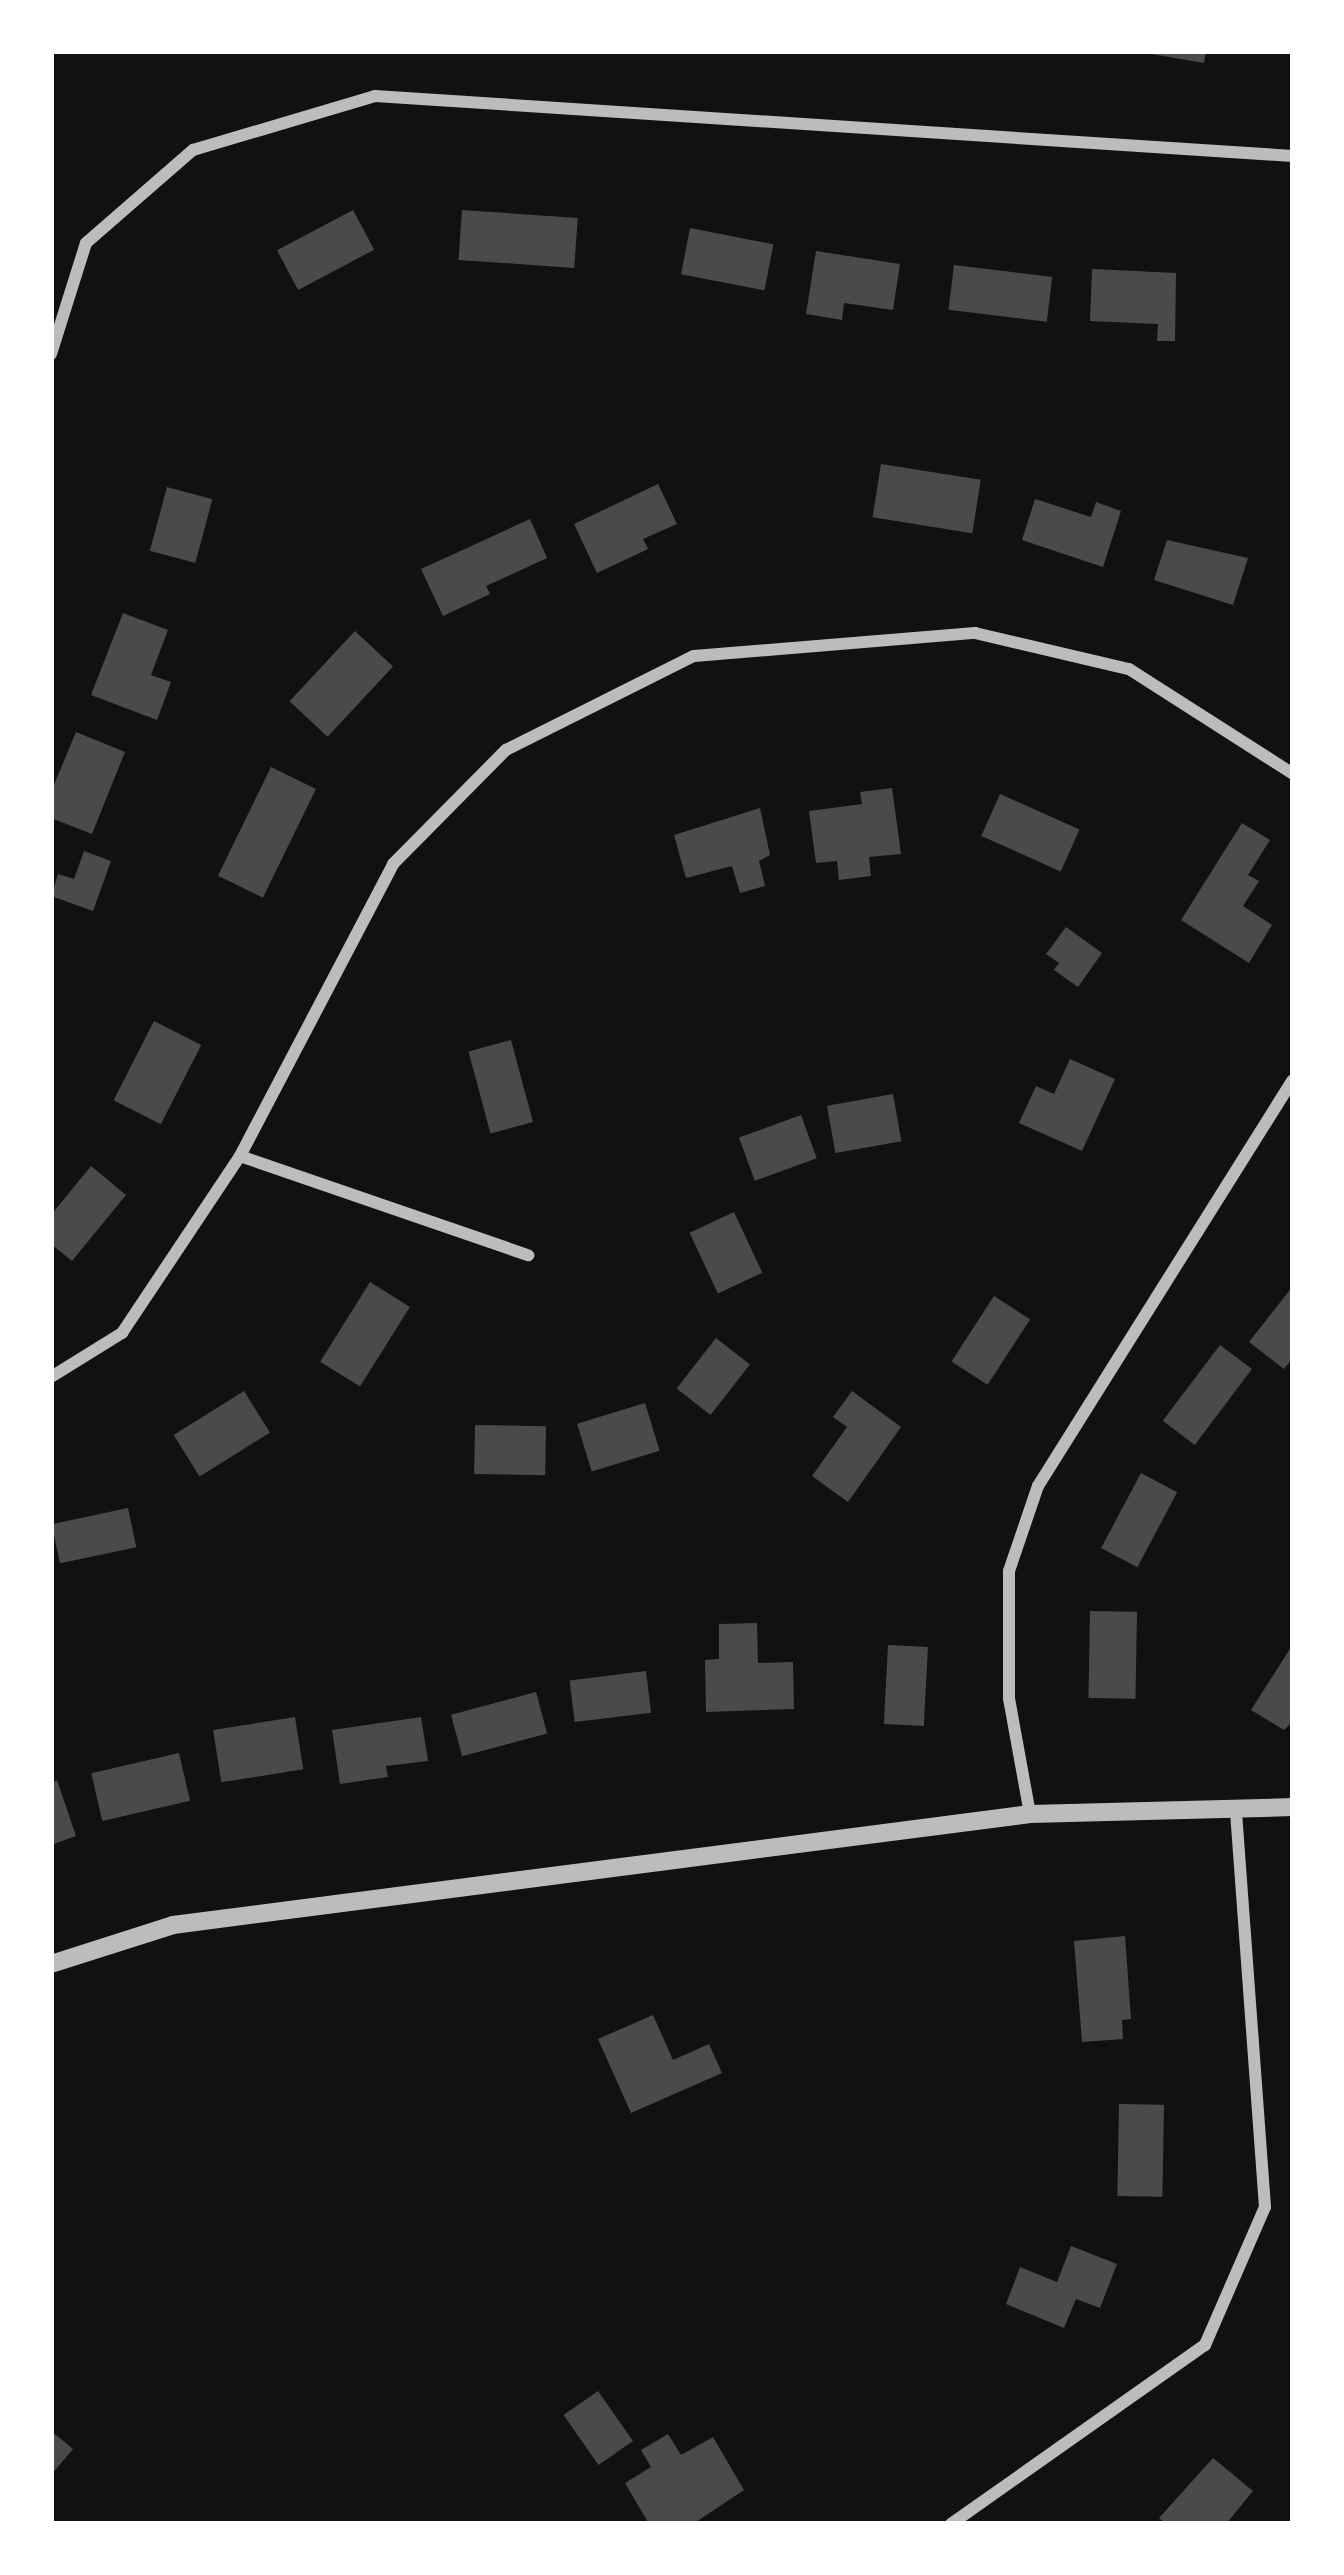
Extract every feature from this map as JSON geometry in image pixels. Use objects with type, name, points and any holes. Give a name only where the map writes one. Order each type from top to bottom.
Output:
[{"type":"street","points":[[51,354],[86,243],[193,150],[375,96],[1293,156]]},
{"type":"street","points":[[51,1377],[122,1333],[240,1156],[393,864],[506,750],[694,656],[974,633],[1129,669],[1293,774]]},
{"type":"street","points":[[1030,1814],[1009,1699],[1009,1571],[1038,1486],[1293,1080]]},
{"type":"street","points":[[240,1156],[528,1255]]},
{"type":"street","points":[[51,1964],[173,1925],[1030,1814],[1293,1807]]},
{"type":"street","points":[[951,2524],[1204,2345],[1264,2207],[1236,1810]]},
{"type":"building","points":[[1134,51],[1206,51],[1204,63]]},
{"type":"building","points":[[353,210],[374,250],[298,290],[277,250]]},
{"type":"building","points":[[462,210],[578,218],[574,268],[459,260]]},
{"type":"building","points":[[690,228],[773,244],[764,290],[681,274]]},
{"type":"building","points":[[816,251],[900,264],[893,310],[844,303],[842,320],[806,314]]},
{"type":"building","points":[[954,265],[1052,277],[1047,322],[949,310]]},
{"type":"building","points":[[1092,269],[1176,273],[1175,341],[1157,341],[1158,324],[1090,321]]},
{"type":"building","points":[[881,464],[981,480],[972,533],[873,517]]},
{"type":"building","points":[[658,484],[677,524],[643,539],[648,549],[597,573],[574,524]]},
{"type":"building","points":[[167,487],[212,499],[195,563],[150,551]]},
{"type":"building","points":[[1035,499],[1091,517],[1096,502],[1121,511],[1103,567],[1022,540]]},
{"type":"building","points":[[530,519],[547,558],[486,586],[490,594],[443,616],[421,569]]},
{"type":"building","points":[[1167,540],[1248,558],[1233,605],[1154,580]]},
{"type":"building","points":[[123,613],[168,630],[151,675],[171,682],[157,720],[91,695]]},
{"type":"building","points":[[355,631],[393,666],[328,737],[290,701]]},
{"type":"building","points":[[76,732],[125,752],[92,834],[51,818],[51,792]]},
{"type":"building","points":[[271,767],[316,789],[263,898],[218,876]]},
{"type":"building","points":[[892,788],[901,854],[869,857],[871,876],[839,880],[837,861],[816,863],[809,811],[862,804],[860,792]]},
{"type":"building","points":[[1000,794],[1079,829],[1061,871],[981,836]]},
{"type":"building","points":[[760,808],[770,855],[759,861],[765,886],[740,893],[732,866],[686,878],[674,835]]},
{"type":"building","points":[[1242,823],[1270,840],[1248,875],[1259,881],[1243,906],[1272,925],[1249,963],[1181,920]]},
{"type":"building","points":[[84,851],[111,861],[93,911],[51,896],[58,874],[74,879]]},
{"type":"building","points":[[1066,927],[1102,953],[1078,987],[1054,970],[1059,963],[1046,954]]},
{"type":"building","points":[[154,1021],[201,1045],[161,1124],[114,1100]]},
{"type":"building","points":[[511,1040],[533,1122],[490,1133],[468,1051]]},
{"type":"building","points":[[1070,1059],[1115,1079],[1082,1151],[1019,1123],[1036,1086],[1054,1094]]},
{"type":"building","points":[[893,1094],[901,1141],[835,1153],[827,1106]]},
{"type":"building","points":[[801,1115],[817,1158],[755,1181],[739,1138]]},
{"type":"building","points":[[91,1166],[126,1195],[72,1261],[51,1244],[51,1215]]},
{"type":"building","points":[[734,1212],[762,1273],[718,1293],[690,1233]]},
{"type":"building","points":[[370,1282],[410,1307],[360,1387],[320,1362]]},
{"type":"building","points":[[1293,1286],[1293,1358],[1284,1369],[1249,1342]]},
{"type":"building","points":[[994,1296],[1030,1319],[988,1385],[952,1361]]},
{"type":"building","points":[[716,1338],[750,1364],[710,1415],[677,1388]]},
{"type":"building","points":[[1220,1345],[1252,1369],[1195,1445],[1163,1421]]},
{"type":"building","points":[[244,1391],[270,1433],[200,1477],[174,1435]]},
{"type":"building","points":[[852,1391],[901,1427],[848,1502],[812,1476],[847,1427],[833,1417]]},
{"type":"building","points":[[645,1403],[660,1451],[592,1472],[577,1424]]},
{"type":"building","points":[[475,1425],[546,1426],[545,1475],[474,1474]]},
{"type":"building","points":[[1141,1473],[1177,1492],[1137,1567],[1101,1548]]},
{"type":"building","points":[[128,1508],[136,1547],[60,1563],[52,1524]]},
{"type":"building","points":[[1090,1611],[1137,1612],[1135,1699],[1088,1698]]},
{"type":"building","points":[[757,1623],[758,1663],[793,1662],[794,1709],[706,1712],[705,1660],[719,1659],[719,1624]]},
{"type":"building","points":[[1293,1644],[1293,1721],[1284,1730],[1251,1710]]},
{"type":"building","points":[[888,1645],[928,1647],[924,1726],[884,1724]]},
{"type":"building","points":[[646,1671],[651,1713],[575,1722],[570,1680]]},
{"type":"building","points":[[536,1692],[547,1734],[462,1756],[451,1715]]},
{"type":"building","points":[[295,1717],[303,1769],[221,1782],[213,1730]]},
{"type":"building","points":[[421,1717],[428,1761],[386,1766],[388,1777],[340,1784],[332,1730]]},
{"type":"building","points":[[179,1753],[190,1801],[102,1821],[91,1773]]},
{"type":"building","points":[[57,1780],[76,1836],[51,1845],[51,1783]]},
{"type":"building","points":[[1125,1936],[1131,2019],[1122,2020],[1123,2039],[1082,2042],[1074,1941]]},
{"type":"building","points":[[653,2015],[673,2060],[709,2044],[722,2073],[631,2113],[598,2039]]},
{"type":"building","points":[[1119,2104],[1164,2105],[1162,2197],[1117,2196]]},
{"type":"building","points":[[1071,2246],[1117,2264],[1100,2308],[1076,2299],[1064,2328],[1006,2304],[1020,2267],[1057,2282]]},
{"type":"building","points":[[598,2391],[633,2441],[599,2465],[564,2415]]},
{"type":"building","points":[[55,2434],[73,2449],[51,2475],[51,2438]]},
{"type":"building","points":[[668,2434],[681,2455],[713,2437],[744,2490],[693,2524],[649,2524],[625,2483],[651,2467],[641,2450]]},
{"type":"building","points":[[1213,2458],[1253,2491],[1226,2524],[1166,2524],[1159,2518]]}]
